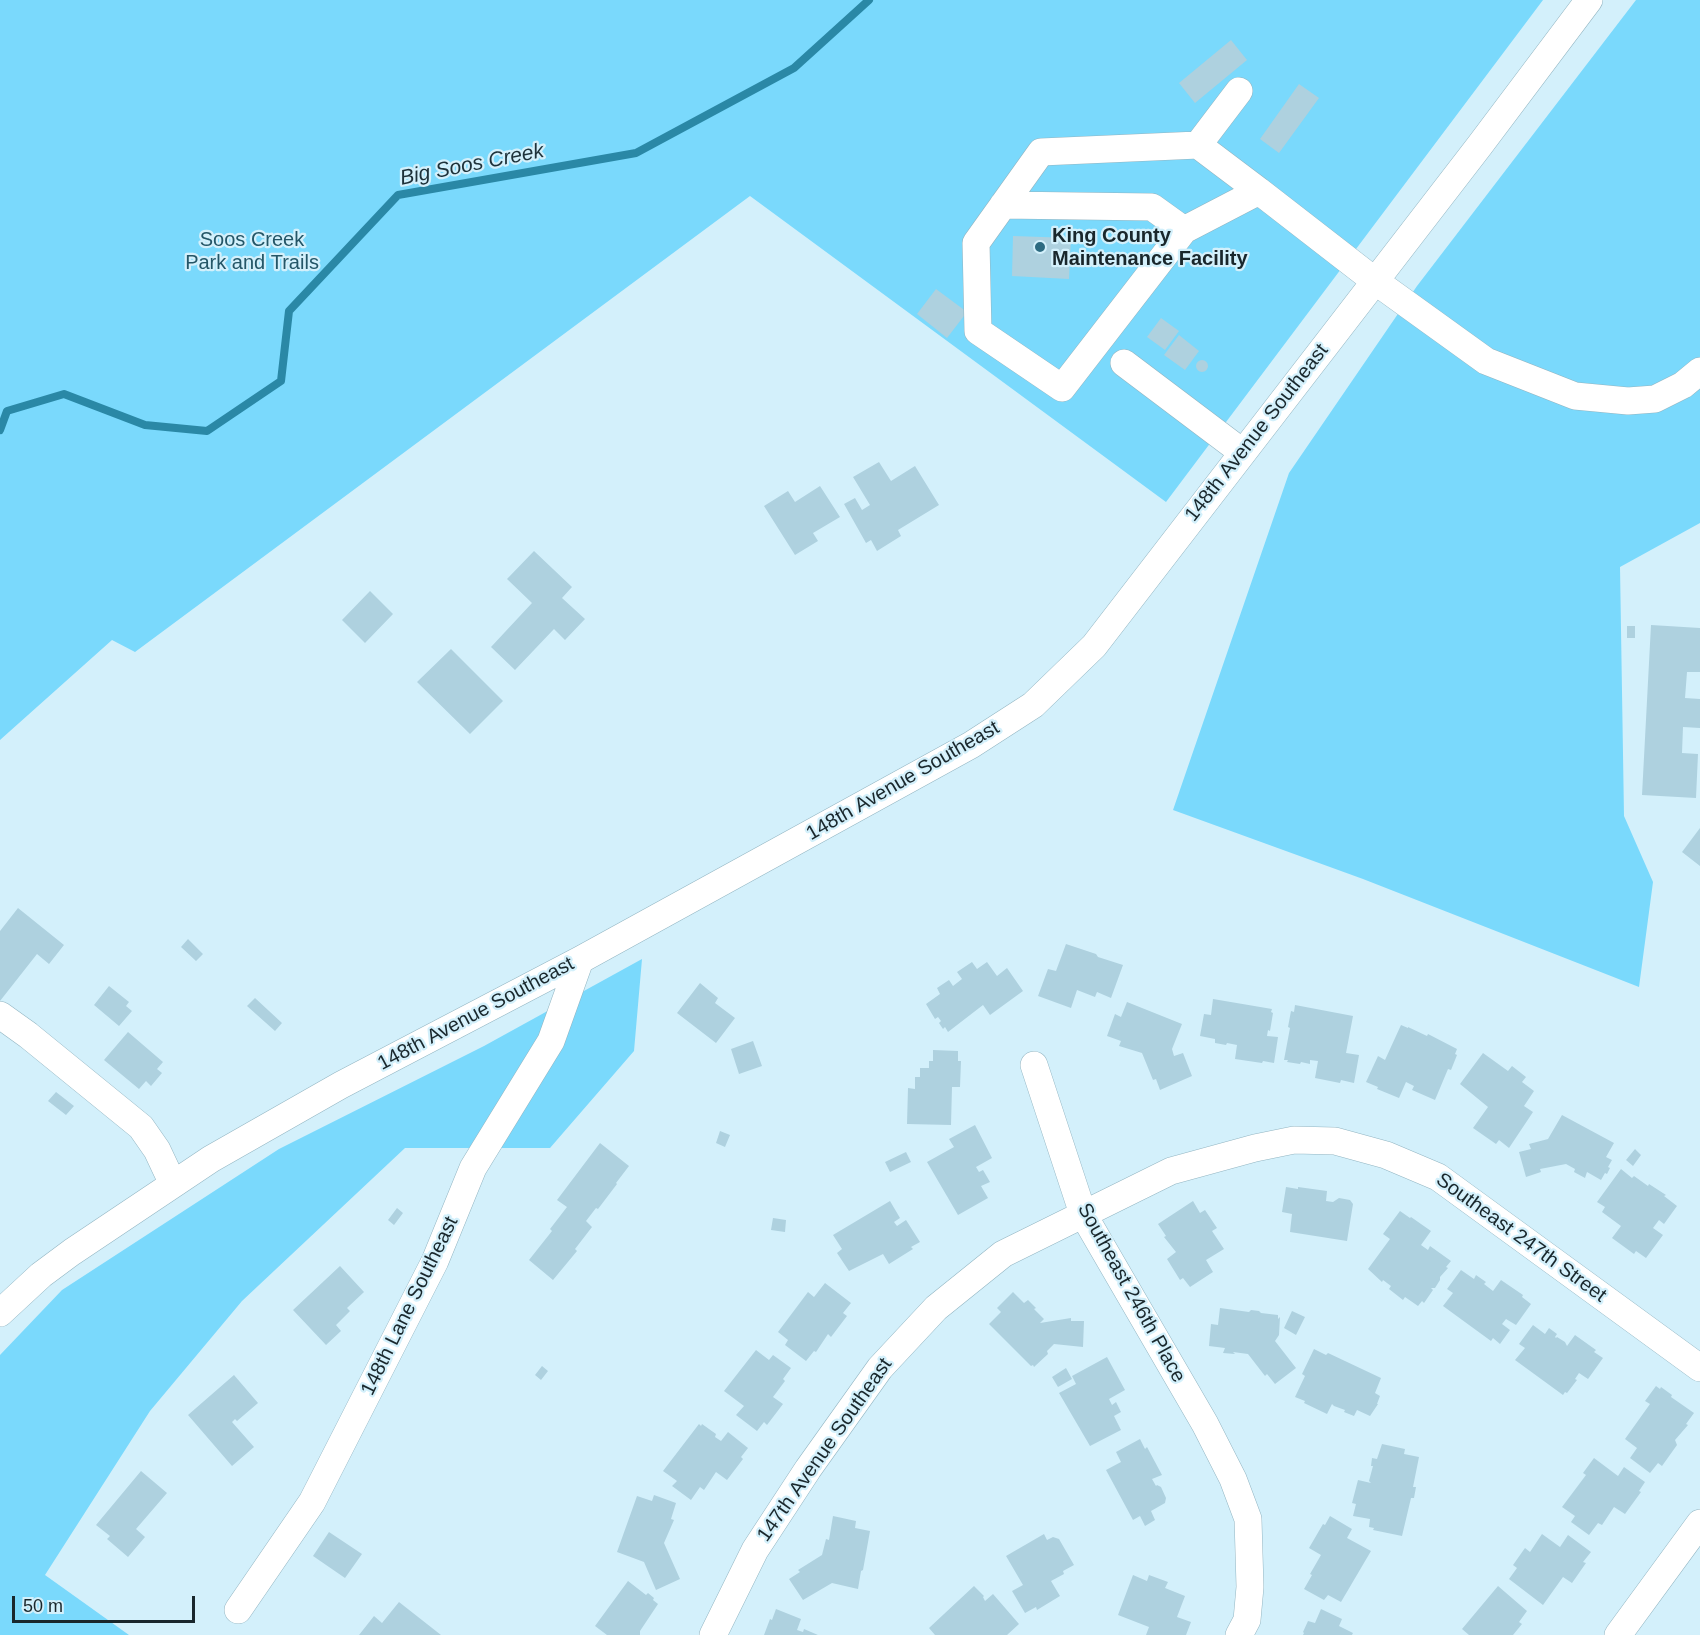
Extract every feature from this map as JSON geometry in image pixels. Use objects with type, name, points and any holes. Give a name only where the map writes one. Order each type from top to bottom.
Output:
[{"type":"street","name":"148th Avenue Southeast","points":[[0,1313],[41,1275],[72,1252],[211,1160],[341,1085],[580,960],[971,745],[1033,705],[1094,646],[1589,0]]},
{"type":"street","points":[[1198,145],[1239,91]]},
{"type":"street","points":[[1259,191],[1184,230],[1062,388],[978,331],[976,243],[1041,152],[1198,145],[1259,191],[1375,281],[1486,361],[1575,396],[1628,401],[1655,399],[1683,385],[1700,371]]},
{"type":"street","points":[[1003,205],[1152,207],[1184,230]]},
{"type":"street","points":[[1124,363],[1242,452]]},
{"type":"street","name":"148th Lane Southeast","points":[[238,1610],[312,1502],[435,1261],[473,1168],[551,1041],[580,960]]},
{"type":"street","points":[[0,1015],[141,1127],[157,1150],[173,1185]]},
{"type":"street","name":"Southeast 246th Place","points":[[1034,1065],[1083,1214],[1205,1424],[1233,1479],[1248,1519],[1250,1587],[1247,1620],[1239,1635]]},
{"type":"street","name":"Southeast 247th Street","points":[[1255,1148],[1294,1140],[1335,1141],[1386,1155],[1438,1177],[1700,1368]]},
{"type":"street","name":"147th Avenue Southeast","points":[[713,1635],[755,1550],[808,1469],[880,1368],[936,1308],[1003,1254],[1171,1171],[1255,1148]]},
{"type":"street","points":[[1618,1635],[1700,1523]]},
{"type":"green space","name":"Soos Creek Park and Trails","points":[[0,0],[1543,0],[1166,502],[750,196],[135,652],[112,640],[0,740]]},
{"type":"green space","points":[[1636,0],[1700,0],[1700,523],[1620,567],[1624,816],[1653,882],[1639,987],[1363,879],[1173,810],[1289,473],[1417,286]]},
{"type":"green space","points":[[642,959],[634,1051],[550,1148],[405,1148],[242,1301],[150,1411],[45,1575],[129,1635],[0,1635],[0,1355],[62,1290],[279,1149],[484,1046]]},
{"type":"building","points":[[1231,40],[1247,60],[1195,103],[1179,83]]},
{"type":"building","points":[[1299,84],[1319,98],[1279,153],[1260,139]]},
{"type":"building","points":[[1013,236],[1071,238],[1069,279],[1012,276]]},
{"type":"building","points":[[936,289],[967,312],[947,338],[917,314]]},
{"type":"building","points":[[1161,318],[1179,331],[1165,350],[1147,337]]},
{"type":"building","points":[[1179,335],[1199,351],[1185,370],[1164,355]]},
{"type":"building","points":[[1204,360],[1207,361],[1207,371],[1200,372],[1197,371],[1196,364],[1197,361]]},
{"type":"building","points":[[879,462],[891,481],[915,466],[939,505],[898,530],[901,536],[877,551],[871,540],[866,543],[844,504],[855,498],[862,510],[870,505],[853,477]]},
{"type":"building","points":[[820,486],[840,517],[813,533],[818,541],[795,555],[764,506],[788,491],[795,502]]},
{"type":"building","points":[[534,551],[572,587],[562,598],[585,619],[565,640],[554,629],[515,670],[491,647],[532,603],[507,579]]},
{"type":"building","points":[[370,591],[393,614],[365,643],[342,620]]},
{"type":"building","points":[[1651,625],[1700,628],[1700,672],[1687,672],[1685,698],[1700,699],[1700,728],[1683,727],[1682,753],[1698,754],[1696,798],[1642,795]]},
{"type":"building","points":[[1627,626],[1635,626],[1635,638],[1627,638]]},
{"type":"building","points":[[451,649],[503,701],[470,734],[417,682]]},
{"type":"building","points":[[1700,828],[1700,866],[1682,852]]},
{"type":"building","points":[[18,908],[64,945],[49,964],[37,954],[0,1001],[0,931]]},
{"type":"building","points":[[188,939],[203,954],[196,961],[181,947]]},
{"type":"building","points":[[1066,944],[1123,965],[1111,998],[1097,992],[1095,997],[1077,990],[1071,1008],[1038,996],[1048,969],[1056,971]]},
{"type":"building","points":[[972,962],[977,969],[987,962],[997,976],[1007,968],[1023,991],[990,1015],[983,1005],[948,1032],[939,1023],[941,1021],[938,1017],[935,1019],[926,1004],[940,994],[937,988],[949,980],[953,986],[962,979],[957,972]]},
{"type":"building","points":[[700,983],[718,998],[715,1003],[735,1018],[716,1043],[677,1013]]},
{"type":"building","points":[[109,986],[129,1002],[126,1006],[132,1011],[119,1026],[94,1005]]},
{"type":"building","points":[[255,998],[282,1023],[275,1031],[247,1006]]},
{"type":"building","points":[[1213,999],[1272,1009],[1270,1031],[1268,1030],[1267,1036],[1278,1037],[1274,1063],[1235,1059],[1237,1045],[1215,1043],[1215,1039],[1200,1036],[1204,1014],[1211,1015]]},
{"type":"building","points":[[1127,1002],[1182,1024],[1172,1049],[1174,1056],[1183,1053],[1192,1076],[1160,1090],[1156,1079],[1153,1080],[1142,1053],[1119,1046],[1121,1041],[1107,1036],[1115,1014],[1121,1017]]},
{"type":"building","points":[[1295,1005],[1353,1016],[1346,1053],[1359,1055],[1354,1083],[1315,1078],[1318,1061],[1310,1060],[1310,1064],[1301,1062],[1300,1064],[1284,1060],[1291,1011],[1294,1012]]},
{"type":"building","points":[[1401,1025],[1427,1036],[1428,1034],[1457,1049],[1451,1070],[1448,1069],[1435,1100],[1412,1090],[1414,1086],[1406,1082],[1399,1098],[1366,1082],[1378,1056],[1385,1060]]},
{"type":"building","points":[[128,1032],[163,1062],[157,1069],[162,1073],[151,1086],[146,1081],[139,1089],[104,1060]]},
{"type":"building","points":[[753,1041],[762,1066],[739,1074],[731,1049]]},
{"type":"building","points":[[933,1050],[958,1051],[958,1061],[961,1061],[960,1087],[952,1087],[951,1125],[907,1124],[908,1088],[915,1089],[915,1077],[920,1077],[920,1068],[929,1068],[929,1061],[933,1061]]},
{"type":"building","points":[[1483,1053],[1508,1071],[1512,1066],[1526,1077],[1522,1082],[1534,1091],[1524,1106],[1533,1112],[1509,1148],[1499,1140],[1496,1144],[1473,1128],[1488,1107],[1460,1084]]},
{"type":"building","points":[[56,1092],[74,1106],[66,1115],[48,1101]]},
{"type":"building","points":[[1562,1115],[1614,1143],[1606,1157],[1612,1160],[1608,1167],[1610,1168],[1601,1180],[1587,1172],[1585,1178],[1566,1164],[1540,1169],[1541,1172],[1526,1177],[1519,1152],[1531,1149],[1529,1144],[1548,1139]]},
{"type":"building","points":[[975,1125],[992,1158],[976,1167],[979,1172],[983,1170],[990,1182],[981,1186],[988,1198],[958,1215],[927,1162],[954,1147],[949,1139]]},
{"type":"building","points":[[720,1131],[730,1135],[725,1147],[716,1143]]},
{"type":"building","points":[[600,1143],[629,1166],[598,1209],[596,1208],[586,1221],[592,1227],[575,1249],[577,1251],[553,1280],[529,1260],[567,1207],[557,1200]]},
{"type":"building","points":[[1635,1149],[1641,1155],[1633,1166],[1626,1160]]},
{"type":"building","points":[[906,1152],[911,1162],[890,1172],[885,1162]]},
{"type":"building","points":[[1621,1169],[1632,1178],[1634,1176],[1666,1195],[1664,1196],[1677,1206],[1664,1224],[1659,1220],[1653,1228],[1663,1235],[1646,1258],[1636,1251],[1634,1254],[1612,1238],[1621,1226],[1602,1212],[1605,1207],[1597,1202]]},
{"type":"building","points":[[1286,1187],[1327,1191],[1326,1201],[1333,1202],[1339,1198],[1350,1200],[1353,1204],[1347,1241],[1290,1232],[1292,1214],[1282,1212]]},
{"type":"building","points":[[890,1201],[900,1218],[894,1222],[897,1226],[906,1220],[920,1242],[889,1264],[883,1254],[849,1271],[837,1253],[842,1249],[833,1235]]},
{"type":"building","points":[[1193,1201],[1200,1213],[1205,1210],[1217,1228],[1212,1231],[1224,1249],[1206,1260],[1213,1272],[1190,1287],[1183,1278],[1180,1280],[1167,1259],[1176,1252],[1164,1237],[1166,1236],[1158,1224]]},
{"type":"building","points":[[397,1208],[403,1213],[394,1225],[388,1220]]},
{"type":"building","points":[[1400,1211],[1431,1231],[1421,1245],[1428,1250],[1430,1246],[1451,1261],[1435,1288],[1431,1288],[1433,1290],[1424,1303],[1422,1301],[1418,1306],[1405,1297],[1403,1300],[1389,1289],[1391,1286],[1383,1280],[1382,1282],[1368,1269],[1390,1239],[1383,1234]]},
{"type":"building","points":[[773,1218],[786,1220],[785,1232],[771,1230]]},
{"type":"building","points":[[340,1266],[364,1292],[347,1308],[350,1311],[336,1325],[341,1331],[326,1345],[293,1310]]},
{"type":"building","points":[[1461,1270],[1474,1279],[1476,1275],[1493,1291],[1501,1280],[1523,1295],[1522,1297],[1531,1304],[1516,1325],[1506,1319],[1502,1324],[1510,1330],[1500,1344],[1493,1338],[1491,1341],[1443,1306],[1453,1293],[1447,1289]]},
{"type":"building","points":[[825,1283],[851,1303],[843,1313],[847,1316],[831,1337],[828,1334],[816,1352],[814,1351],[806,1361],[785,1345],[788,1340],[778,1332],[808,1292],[814,1297]]},
{"type":"building","points":[[1013,1292],[1024,1303],[1028,1300],[1036,1308],[1034,1309],[1044,1319],[1040,1323],[1071,1318],[1071,1321],[1084,1321],[1083,1347],[1054,1344],[1047,1351],[1048,1354],[1034,1367],[1031,1366],[989,1324],[1001,1312],[997,1308]]},
{"type":"building","points":[[1220,1308],[1278,1315],[1278,1319],[1280,1317],[1279,1335],[1275,1341],[1296,1368],[1275,1384],[1267,1374],[1265,1376],[1248,1354],[1223,1353],[1225,1348],[1209,1346],[1211,1324],[1218,1325]]},
{"type":"building","points":[[1292,1311],[1305,1317],[1296,1335],[1284,1328]]},
{"type":"building","points":[[1533,1325],[1545,1334],[1549,1328],[1557,1334],[1556,1338],[1565,1342],[1567,1346],[1575,1335],[1603,1358],[1588,1379],[1579,1373],[1575,1379],[1577,1380],[1563,1395],[1515,1360],[1525,1348],[1519,1344]]},
{"type":"building","points":[[1314,1349],[1326,1355],[1328,1353],[1381,1378],[1375,1393],[1380,1396],[1378,1404],[1370,1416],[1357,1410],[1354,1416],[1332,1404],[1327,1414],[1295,1397],[1305,1376],[1302,1374]]},
{"type":"building","points":[[756,1350],[769,1360],[773,1355],[791,1368],[773,1397],[783,1404],[767,1425],[764,1422],[757,1431],[736,1415],[744,1406],[724,1391]]},
{"type":"building","points":[[1107,1357],[1125,1390],[1109,1399],[1112,1405],[1116,1402],[1121,1412],[1114,1416],[1121,1430],[1090,1446],[1059,1393],[1076,1384],[1072,1376]]},
{"type":"building","points":[[542,1366],[548,1371],[541,1380],[535,1375]]},
{"type":"building","points":[[1066,1368],[1072,1379],[1058,1387],[1052,1377]]},
{"type":"building","points":[[234,1375],[258,1403],[237,1421],[235,1419],[232,1422],[254,1447],[232,1466],[188,1415]]},
{"type":"building","points":[[1656,1386],[1660,1389],[1661,1387],[1694,1413],[1686,1424],[1688,1425],[1675,1440],[1677,1445],[1662,1466],[1658,1463],[1650,1473],[1630,1458],[1637,1448],[1625,1439],[1650,1404],[1645,1401]]},
{"type":"building","points":[[699,1424],[716,1434],[715,1437],[721,1441],[728,1432],[748,1448],[741,1457],[743,1459],[727,1480],[716,1472],[704,1490],[700,1487],[691,1500],[672,1486],[677,1481],[663,1471]]},
{"type":"building","points":[[1140,1439],[1145,1449],[1147,1447],[1162,1475],[1152,1479],[1156,1486],[1161,1487],[1166,1498],[1165,1503],[1151,1511],[1155,1520],[1145,1526],[1140,1516],[1133,1520],[1106,1470],[1121,1462],[1116,1452]]},
{"type":"building","points":[[1382,1444],[1405,1449],[1404,1454],[1419,1457],[1413,1487],[1416,1487],[1414,1498],[1411,1498],[1402,1536],[1373,1530],[1374,1528],[1369,1527],[1370,1519],[1353,1516],[1356,1504],[1352,1503],[1358,1480],[1371,1483],[1369,1481],[1373,1466],[1371,1466],[1372,1458],[1377,1459]]},
{"type":"building","points":[[1594,1458],[1618,1476],[1624,1467],[1645,1482],[1639,1491],[1641,1492],[1625,1514],[1614,1507],[1602,1525],[1598,1523],[1589,1535],[1571,1522],[1575,1516],[1562,1507],[1586,1475],[1583,1473]]},
{"type":"building","points":[[141,1471],[167,1493],[136,1529],[145,1537],[128,1557],[107,1539],[110,1536],[96,1525]]},
{"type":"building","points":[[654,1495],[676,1503],[671,1519],[674,1520],[664,1543],[680,1579],[656,1590],[644,1562],[617,1552],[637,1496],[652,1501]]},
{"type":"building","points":[[833,1516],[856,1521],[855,1528],[870,1531],[858,1589],[832,1583],[803,1600],[789,1579],[800,1572],[798,1570],[822,1555],[826,1539],[829,1540]]},
{"type":"building","points":[[1330,1516],[1352,1529],[1347,1538],[1371,1551],[1341,1602],[1328,1595],[1324,1600],[1304,1589],[1321,1555],[1309,1548]]},
{"type":"building","points":[[329,1532],[362,1554],[345,1578],[313,1556]]},
{"type":"building","points":[[1044,1534],[1047,1540],[1053,1537],[1059,1539],[1074,1565],[1051,1581],[1060,1596],[1037,1610],[1036,1607],[1025,1613],[1012,1591],[1023,1585],[1006,1556]]},
{"type":"building","points":[[1542,1534],[1560,1547],[1568,1535],[1591,1552],[1572,1583],[1563,1577],[1543,1605],[1509,1579],[1517,1568],[1513,1565],[1525,1548],[1530,1552]]},
{"type":"building","points":[[1133,1575],[1147,1581],[1149,1575],[1168,1582],[1165,1588],[1185,1596],[1177,1617],[1191,1622],[1186,1635],[1146,1635],[1149,1627],[1118,1615]]},
{"type":"building","points":[[628,1581],[646,1595],[648,1593],[658,1604],[640,1631],[640,1635],[607,1635],[595,1626]]},
{"type":"building","points":[[974,1586],[984,1596],[985,1601],[993,1594],[1019,1624],[1007,1635],[935,1635],[929,1628]]},
{"type":"building","points":[[1498,1586],[1527,1611],[1519,1622],[1522,1624],[1513,1635],[1469,1635],[1462,1629]]},
{"type":"building","points":[[399,1602],[441,1635],[359,1635],[374,1616],[382,1623]]},
{"type":"building","points":[[776,1609],[801,1619],[797,1630],[803,1632],[804,1629],[818,1635],[764,1635]]},
{"type":"building","points":[[1321,1609],[1342,1619],[1339,1626],[1353,1633],[1352,1635],[1303,1635],[1308,1621],[1315,1623]]},
{"type":"waterway","name":"Big Soos Creek","points":[[0,430],[7,411],[64,394],[145,425],[207,431],[281,381],[289,311],[398,195],[636,153],[794,68],[869,0]]},
{"type":"place","name":"King County Maintenance Facility","points":[[1040,247]]}]
